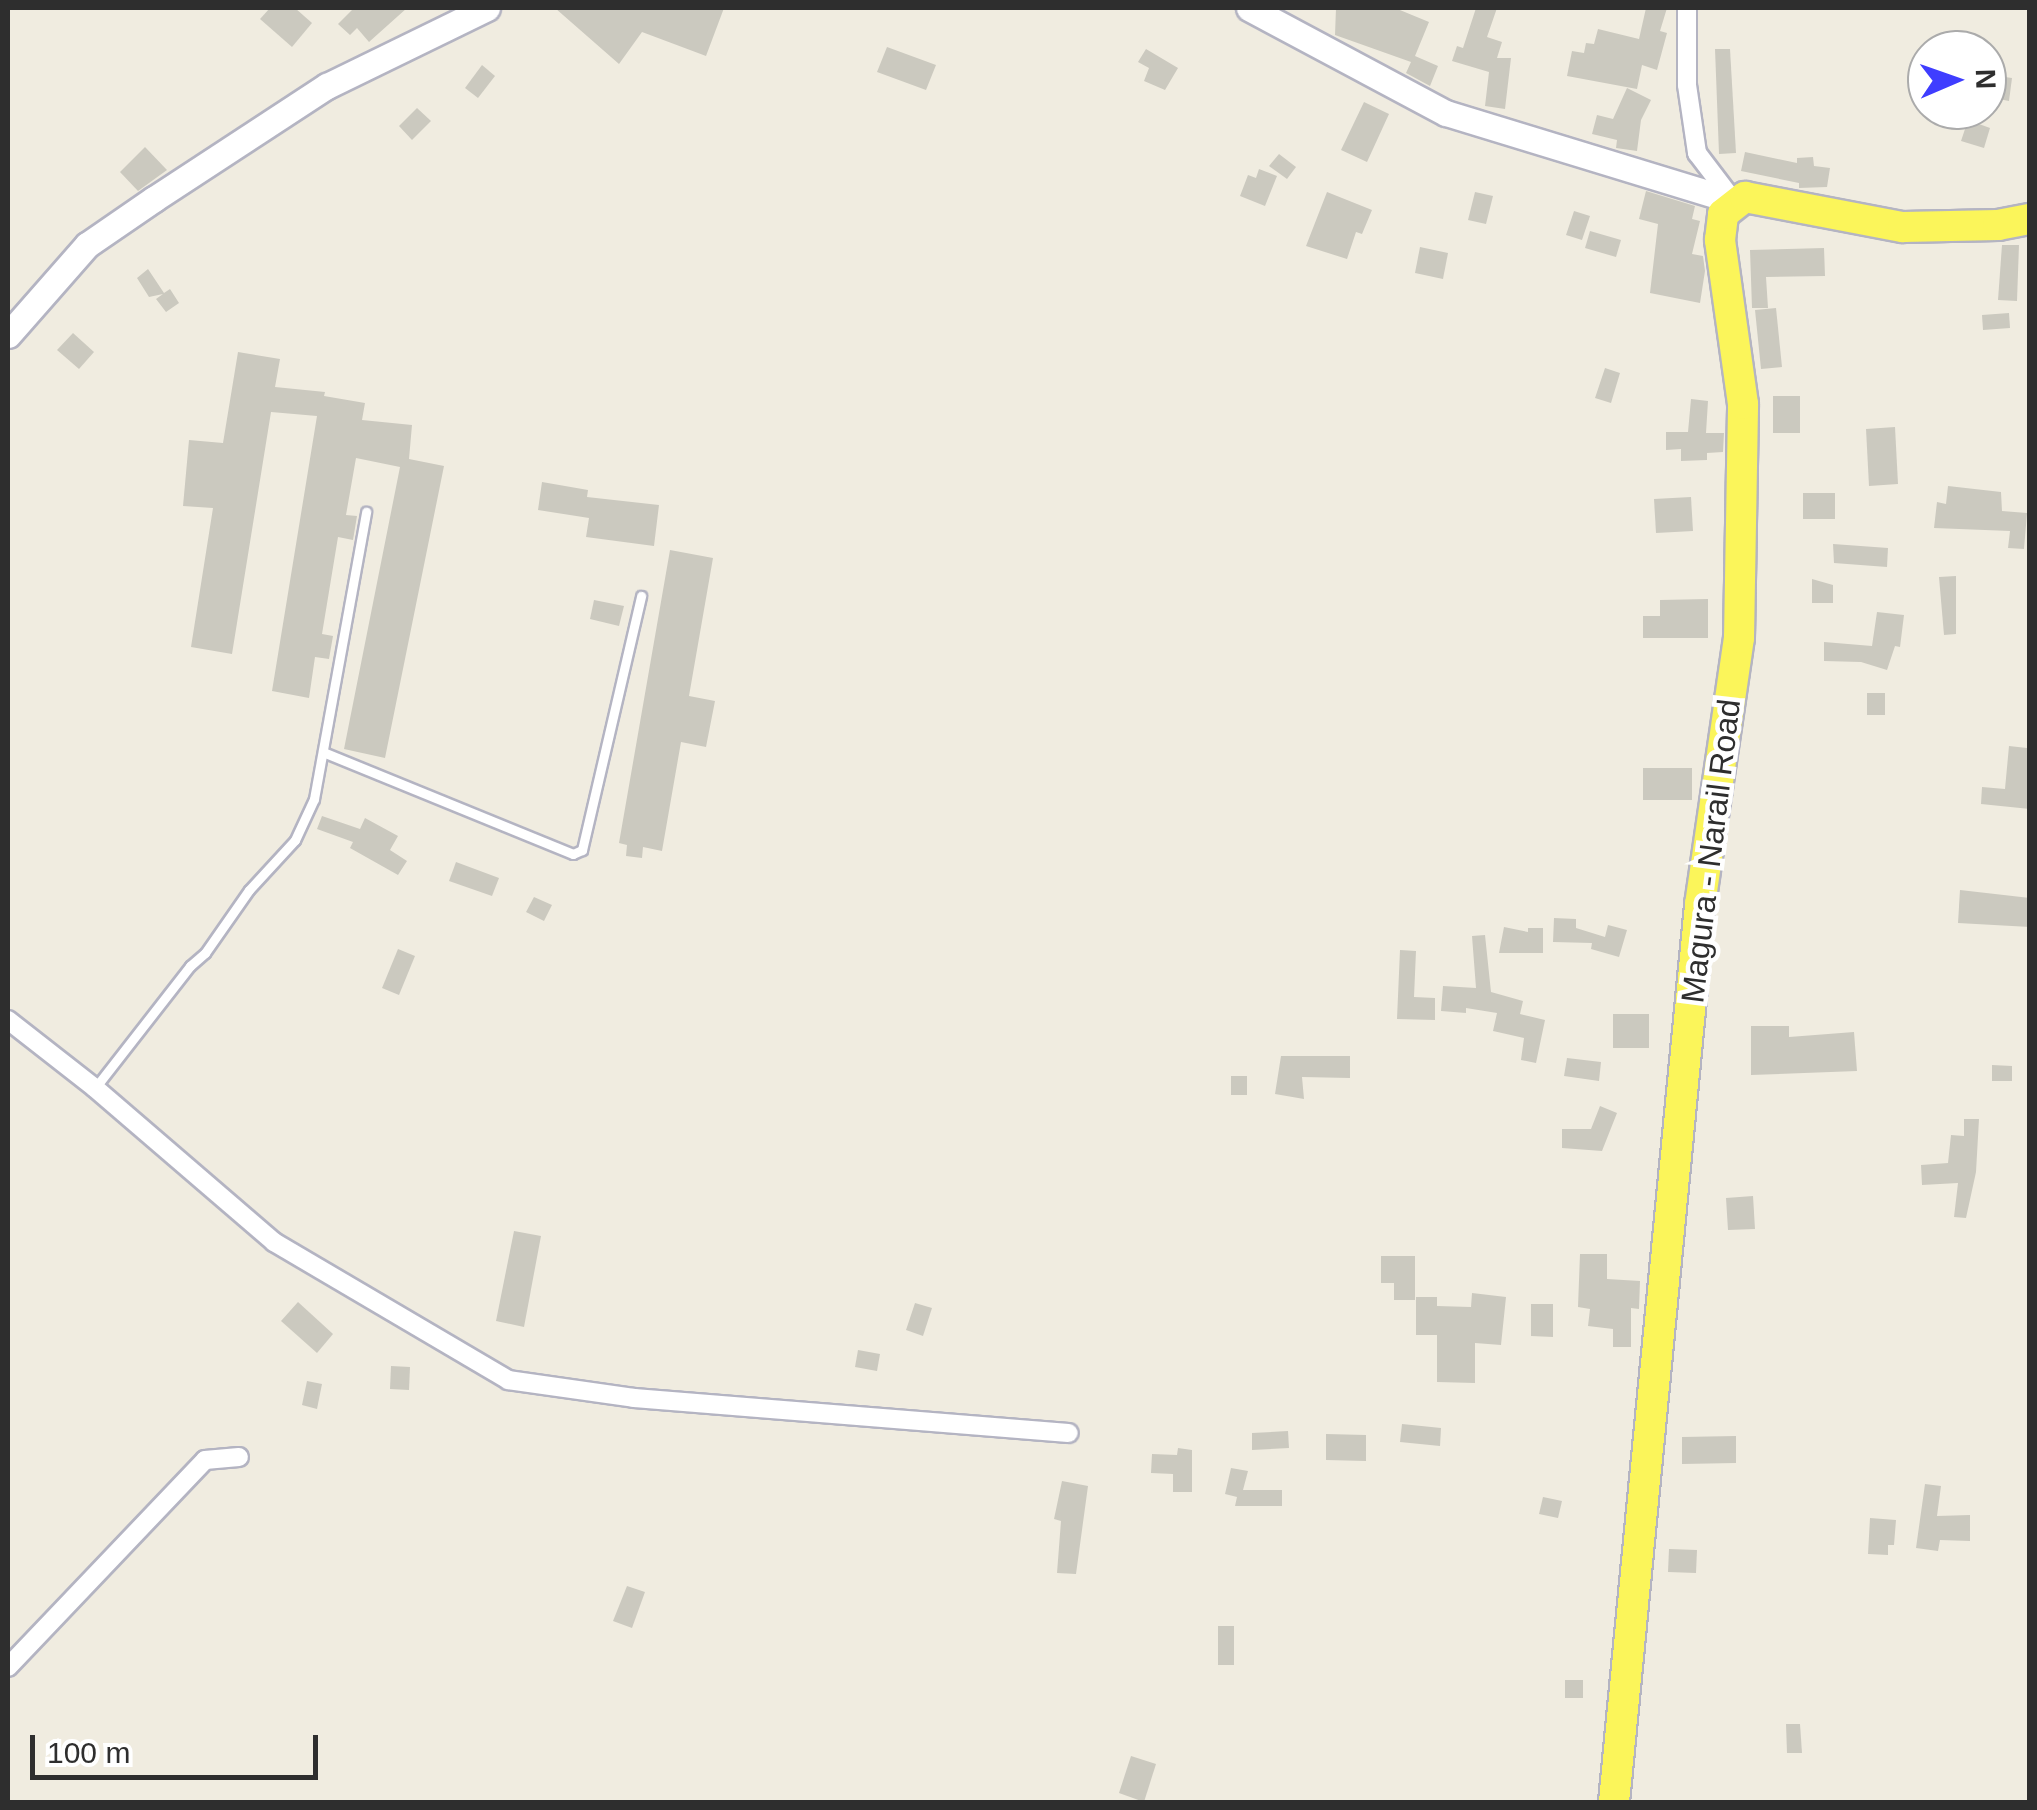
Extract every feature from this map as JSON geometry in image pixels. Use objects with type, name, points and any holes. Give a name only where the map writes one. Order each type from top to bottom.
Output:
[{"type":"main road","points":[[1734,202],[1762,198],[1903,227],[1998,226],[2030,219]]},
{"type":"main road","name":"Magura - Narail Road","points":[[1614,1802],[1700,904],[1739,638],[1743,404],[1720,240],[1723,214],[1734,202]]},
{"type":"street","points":[[8,336],[87,246],[154,199],[327,86],[487,8]]},
{"type":"street","points":[[1249,8],[1446,112],[1734,202]]},
{"type":"street","points":[[1687,8],[1686,85],[1697,153],[1734,202]]},
{"type":"street","points":[[8,1020],[95,1088],[274,1242],[508,1380],[634,1398],[1069,1432]]},
{"type":"street","points":[[8,1668],[205,1460],[239,1457]]},
{"type":"lane","points":[[95,1088],[190,966],[205,953],[250,890],[295,840],[314,799],[366,512]]},
{"type":"lane","points":[[323,752],[572,854],[582,850],[641,596]]},
{"type":"building","points":[[270,8],[295,8],[312,23],[292,47],[260,19]]},
{"type":"building","points":[[354,8],[407,8],[369,42],[357,28],[350,35],[338,24]]},
{"type":"building","points":[[555,8],[724,8],[706,56],[642,32],[619,64]]},
{"type":"building","points":[[1336,8],[1395,8],[1429,22],[1415,56],[1438,66],[1430,86],[1406,73],[1411,62],[1335,35]]},
{"type":"building","points":[[1476,8],[1497,8],[1487,37],[1502,42],[1497,58],[1511,58],[1505,109],[1485,106],[1489,72],[1452,61],[1457,46],[1463,48]]},
{"type":"building","points":[[1646,8],[1667,8],[1660,31],[1667,33],[1657,70],[1642,65],[1637,89],[1567,76],[1572,51],[1584,53],[1586,43],[1594,44],[1598,29],[1639,39]]},
{"type":"building","points":[[887,47],[936,65],[926,90],[877,72]]},
{"type":"building","points":[[1146,49],[1178,68],[1165,90],[1144,81],[1149,68],[1138,62]]},
{"type":"building","points":[[1715,49],[1730,49],[1736,153],[1719,154]]},
{"type":"building","points":[[482,65],[495,76],[478,98],[465,88]]},
{"type":"building","points":[[2007,77],[2012,78],[2007,101]]},
{"type":"building","points":[[1627,88],[1651,100],[1641,120],[1637,151],[1616,148],[1617,140],[1592,134],[1597,115],[1613,119]]},
{"type":"building","points":[[1364,102],[1389,114],[1367,162],[1341,150]]},
{"type":"building","points":[[417,108],[431,121],[412,140],[399,126]]},
{"type":"building","points":[[1965,130],[1989,130],[1984,148],[1961,141]]},
{"type":"building","points":[[145,147],[167,170],[138,191],[120,172]]},
{"type":"building","points":[[1745,152],[1797,163],[1797,158],[1813,157],[1814,166],[1830,168],[1827,187],[1799,188],[1799,183],[1741,171]]},
{"type":"building","points":[[1279,154],[1296,167],[1287,179],[1269,166]]},
{"type":"building","points":[[1259,169],[1277,176],[1265,206],[1240,196],[1248,175],[1256,178]]},
{"type":"building","points":[[1646,191],[1695,206],[1692,219],[1700,221],[1692,254],[1703,256],[1705,271],[1700,303],[1650,293],[1658,224],[1639,219]]},
{"type":"building","points":[[1327,192],[1372,210],[1362,234],[1356,232],[1347,259],[1306,246]]},
{"type":"building","points":[[1475,192],[1493,196],[1486,224],[1468,220]]},
{"type":"building","points":[[1574,211],[1590,216],[1582,240],[1566,235]]},
{"type":"building","points":[[1590,231],[1621,240],[1616,257],[1585,248]]},
{"type":"building","points":[[2002,245],[2019,245],[2017,301],[1998,300]]},
{"type":"building","points":[[1420,247],[1448,253],[1443,279],[1415,273]]},
{"type":"building","points":[[1824,248],[1825,276],[1766,277],[1768,308],[1752,308],[1750,250]]},
{"type":"building","points":[[148,269],[164,293],[170,289],[179,303],[166,312],[156,299],[163,294],[149,297],[137,278]]},
{"type":"building","points":[[1776,308],[1782,367],[1761,369],[1755,310]]},
{"type":"building","points":[[2009,313],[2010,328],[1983,330],[1982,315]]},
{"type":"building","points":[[73,333],[94,352],[79,369],[57,350]]},
{"type":"building","points":[[238,352],[280,359],[275,387],[325,392],[324,396],[365,403],[362,420],[412,425],[409,459],[444,466],[385,758],[344,749],[400,467],[356,458],[346,515],[357,516],[353,540],[338,537],[322,634],[333,636],[329,659],[315,657],[309,698],[272,691],[317,416],[271,412],[232,654],[191,647],[213,508],[183,506],[189,440],[223,443]]},
{"type":"building","points":[[1605,368],[1620,373],[1611,403],[1595,398]]},
{"type":"building","points":[[1773,396],[1800,396],[1800,433],[1773,433]]},
{"type":"building","points":[[1691,399],[1708,401],[1706,433],[1724,433],[1723,452],[1707,453],[1707,460],[1681,461],[1681,449],[1666,450],[1666,432],[1688,432]]},
{"type":"building","points":[[1895,427],[1898,484],[1869,486],[1866,429]]},
{"type":"building","points":[[542,482],[588,490],[587,497],[659,505],[654,546],[586,537],[589,518],[538,510]]},
{"type":"building","points":[[1948,486],[2001,492],[2002,511],[2027,513],[2024,549],[2008,548],[2010,531],[1934,528],[1937,502],[1946,504]]},
{"type":"building","points":[[1803,493],[1835,493],[1835,519],[1803,519]]},
{"type":"building","points":[[1691,497],[1693,531],[1656,533],[1654,499]]},
{"type":"building","points":[[1833,544],[1888,548],[1887,567],[1834,563]]},
{"type":"building","points":[[670,550],[713,558],[689,696],[715,701],[706,747],[681,742],[662,851],[643,847],[642,858],[626,856],[627,845],[619,843]]},
{"type":"building","points":[[1956,576],[1956,634],[1944,635],[1939,577]]},
{"type":"building","points":[[1812,579],[1833,585],[1833,603],[1812,603]]},
{"type":"building","points":[[1708,599],[1708,638],[1643,638],[1643,616],[1660,616],[1660,600]]},
{"type":"building","points":[[594,600],[624,606],[619,626],[590,619]]},
{"type":"building","points":[[1877,612],[1904,615],[1900,647],[1895,646],[1887,670],[1861,662],[1824,661],[1824,642],[1872,646]]},
{"type":"building","points":[[1867,693],[1885,693],[1885,715],[1867,715]]},
{"type":"building","points":[[2009,746],[2027,748],[2030,809],[1981,804],[1982,787],[2005,789]]},
{"type":"building","points":[[1643,768],[1692,768],[1692,800],[1643,800]]},
{"type":"building","points":[[322,816],[360,829],[365,818],[398,836],[390,850],[407,861],[398,875],[350,848],[353,842],[317,829]]},
{"type":"building","points":[[456,862],[499,878],[492,896],[449,881]]},
{"type":"building","points":[[1960,890],[2030,898],[2030,927],[1958,923]]},
{"type":"building","points":[[534,897],[552,905],[544,921],[526,912]]},
{"type":"building","points":[[1554,918],[1576,919],[1576,928],[1605,937],[1608,925],[1627,930],[1619,957],[1591,949],[1592,943],[1553,942]]},
{"type":"building","points":[[1504,927],[1528,932],[1528,928],[1543,928],[1543,953],[1499,953]]},
{"type":"building","points":[[1485,935],[1491,992],[1523,1001],[1520,1014],[1545,1020],[1536,1063],[1521,1060],[1524,1038],[1493,1031],[1497,1013],[1466,1008],[1466,1013],[1441,1011],[1443,986],[1476,988],[1472,936]]},
{"type":"building","points":[[398,949],[415,956],[399,995],[382,988]]},
{"type":"building","points":[[1400,950],[1416,951],[1414,997],[1435,998],[1435,1020],[1397,1019]]},
{"type":"building","points":[[1613,1014],[1649,1014],[1649,1048],[1613,1048]]},
{"type":"building","points":[[1751,1026],[1789,1026],[1789,1037],[1854,1032],[1857,1071],[1751,1075]]},
{"type":"building","points":[[1281,1056],[1350,1056],[1350,1078],[1302,1077],[1304,1099],[1275,1094]]},
{"type":"building","points":[[1567,1058],[1601,1062],[1599,1081],[1564,1076]]},
{"type":"building","points":[[1992,1065],[2012,1066],[2012,1081],[1992,1081]]},
{"type":"building","points":[[1231,1076],[1247,1076],[1247,1095],[1231,1095]]},
{"type":"building","points":[[1600,1106],[1617,1113],[1602,1151],[1562,1148],[1562,1129],[1591,1129]]},
{"type":"building","points":[[1964,1119],[1979,1119],[1976,1172],[1966,1218],[1954,1217],[1958,1183],[1922,1185],[1921,1165],[1948,1163],[1951,1135],[1964,1136]]},
{"type":"building","points":[[1753,1196],[1755,1229],[1728,1230],[1726,1198]]},
{"type":"building","points":[[514,1231],[541,1236],[524,1327],[496,1321]]},
{"type":"building","points":[[1580,1254],[1607,1254],[1607,1279],[1640,1281],[1639,1309],[1631,1308],[1631,1347],[1613,1347],[1613,1329],[1588,1326],[1590,1309],[1578,1307]]},
{"type":"building","points":[[1381,1256],[1415,1256],[1415,1300],[1394,1300],[1394,1283],[1381,1283]]},
{"type":"building","points":[[1472,1293],[1506,1297],[1501,1345],[1475,1343],[1475,1383],[1437,1382],[1437,1335],[1416,1335],[1416,1297],[1437,1297],[1437,1306],[1471,1307]]},
{"type":"building","points":[[298,1302],[333,1334],[317,1353],[281,1321]]},
{"type":"building","points":[[915,1303],[932,1308],[923,1336],[906,1330]]},
{"type":"building","points":[[1531,1304],[1553,1304],[1553,1337],[1531,1336]]},
{"type":"building","points":[[858,1350],[880,1354],[877,1371],[855,1367]]},
{"type":"building","points":[[391,1366],[410,1367],[409,1390],[390,1389]]},
{"type":"building","points":[[307,1381],[322,1384],[317,1409],[302,1405]]},
{"type":"building","points":[[1402,1424],[1441,1428],[1440,1446],[1400,1442]]},
{"type":"building","points":[[1288,1431],[1289,1448],[1252,1450],[1252,1433]]},
{"type":"building","points":[[1326,1434],[1366,1435],[1366,1461],[1326,1460]]},
{"type":"building","points":[[1736,1436],[1736,1463],[1682,1464],[1682,1437]]},
{"type":"building","points":[[1178,1448],[1192,1450],[1192,1492],[1173,1492],[1173,1474],[1151,1473],[1152,1454],[1177,1455]]},
{"type":"building","points":[[1231,1468],[1248,1471],[1243,1490],[1282,1490],[1282,1506],[1235,1506],[1237,1497],[1225,1494]]},
{"type":"building","points":[[1062,1481],[1088,1486],[1076,1574],[1057,1573],[1061,1521],[1054,1519]]},
{"type":"building","points":[[1925,1484],[1941,1486],[1937,1516],[1970,1515],[1970,1541],[1940,1540],[1938,1551],[1916,1548]]},
{"type":"building","points":[[1543,1497],[1562,1501],[1558,1518],[1539,1514]]},
{"type":"building","points":[[1870,1518],[1896,1520],[1894,1545],[1888,1545],[1888,1555],[1868,1554]]},
{"type":"building","points":[[1669,1549],[1697,1550],[1696,1573],[1668,1572]]},
{"type":"building","points":[[627,1586],[645,1592],[632,1628],[613,1621]]},
{"type":"building","points":[[1218,1626],[1234,1626],[1234,1665],[1218,1665]]},
{"type":"building","points":[[1565,1680],[1583,1680],[1583,1698],[1565,1698]]},
{"type":"building","points":[[1786,1724],[1800,1724],[1802,1753],[1787,1753]]},
{"type":"building","points":[[1131,1756],[1156,1764],[1144,1802],[1119,1793]]}]
